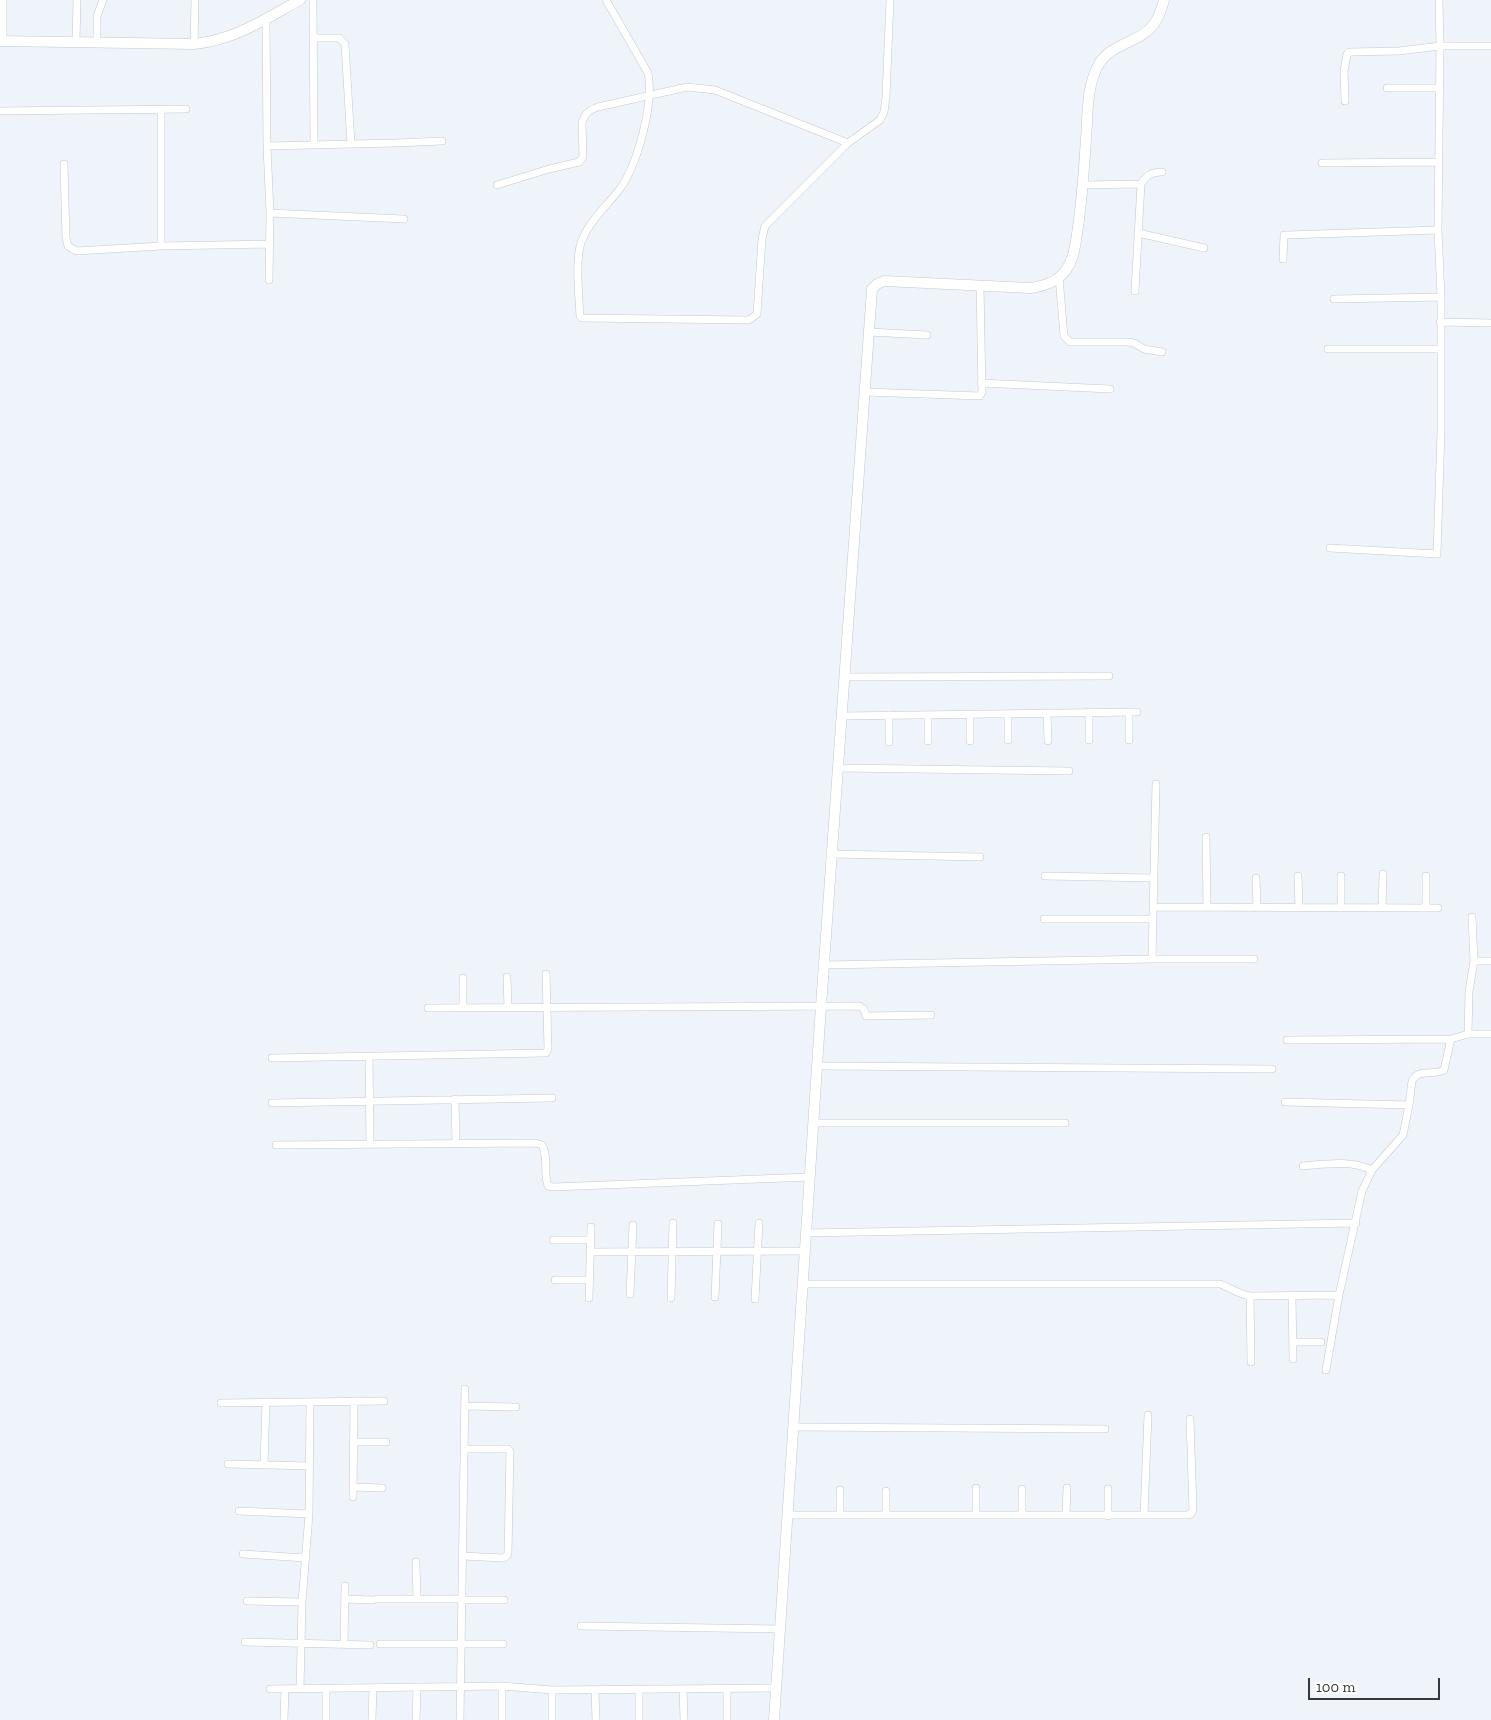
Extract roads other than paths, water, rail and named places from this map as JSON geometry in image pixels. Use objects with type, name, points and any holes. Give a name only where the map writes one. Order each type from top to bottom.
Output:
[{"type":"street","points":[[3,0],[1,42],[194,44],[221,40],[266,19],[300,0]]},
{"type":"street","points":[[76,42],[77,0]]},
{"type":"street","points":[[96,42],[97,16],[103,0]]},
{"type":"street","points":[[194,44],[195,0]]},
{"type":"street","points":[[313,0],[314,145]]},
{"type":"street","points":[[606,0],[648,73],[650,95],[644,127],[633,167],[620,188],[590,226],[580,244],[578,261],[580,316],[582,318],[749,320],[758,314],[762,239],[765,226],[848,143],[880,120],[884,112],[890,0]]},
{"type":"street","points":[[774,1720],[821,1006],[872,289],[884,281],[1030,288],[1046,286],[1067,270],[1073,258],[1080,212],[1089,98],[1098,64],[1107,54],[1153,26],[1164,0]]},
{"type":"street","points":[[1330,548],[1436,554],[1441,431],[1441,297],[1438,230],[1439,0]]},
{"type":"street","points":[[266,19],[267,146],[270,214],[269,280]]},
{"type":"street","points":[[313,38],[339,38],[345,44],[350,144]]},
{"type":"street","points":[[1345,101],[1344,71],[1347,54],[1350,52],[1399,51],[1440,46],[1491,46]]},
{"type":"street","points":[[497,185],[549,168],[579,162],[583,157],[582,123],[589,111],[598,107],[686,87],[715,90],[848,143]]},
{"type":"street","points":[[1387,88],[1440,88]]},
{"type":"street","points":[[161,110],[161,246]]},
{"type":"street","points":[[0,111],[186,110]]},
{"type":"street","points":[[267,146],[442,140]]},
{"type":"street","points":[[1322,164],[1438,162]]},
{"type":"street","points":[[64,164],[66,238],[70,248],[76,251],[161,246],[270,244]]},
{"type":"street","points":[[1135,291],[1141,184],[1146,176],[1162,172]]},
{"type":"street","points":[[1083,185],[1141,184]]},
{"type":"street","points":[[270,214],[404,219]]},
{"type":"street","points":[[1283,259],[1284,235],[1438,230]]},
{"type":"street","points":[[1138,233],[1204,248]]},
{"type":"street","points":[[1059,277],[1064,336],[1067,340],[1070,342],[1128,342],[1144,349],[1162,352]]},
{"type":"street","points":[[865,392],[980,396],[982,392],[980,285]]},
{"type":"street","points":[[1334,298],[1441,297]]},
{"type":"street","points":[[1440,322],[1491,323]]},
{"type":"street","points":[[869,332],[927,335]]},
{"type":"street","points":[[1328,349],[1440,349]]},
{"type":"street","points":[[981,383],[1110,388]]},
{"type":"street","points":[[844,677],[1109,676]]},
{"type":"street","points":[[1089,712],[1089,740]]},
{"type":"street","points":[[842,716],[1133,712],[1129,740]]},
{"type":"street","points":[[1047,713],[1048,741]]},
{"type":"street","points":[[970,714],[970,741]]},
{"type":"street","points":[[1008,714],[1008,740]]},
{"type":"street","points":[[889,715],[889,742]]},
{"type":"street","points":[[928,715],[928,741]]},
{"type":"street","points":[[838,768],[1070,771]]},
{"type":"street","points":[[1152,959],[1156,784]]},
{"type":"street","points":[[1206,837],[1207,908]]},
{"type":"street","points":[[832,854],[980,857]]},
{"type":"street","points":[[1382,908],[1383,874]]},
{"type":"street","points":[[1045,876],[1154,878]]},
{"type":"street","points":[[1298,876],[1299,908]]},
{"type":"street","points":[[1341,876],[1341,908]]},
{"type":"street","points":[[1426,876],[1426,908]]},
{"type":"street","points":[[1256,878],[1257,908]]},
{"type":"street","points":[[1153,907],[1438,908]]},
{"type":"street","points":[[1468,1034],[1469,991],[1474,961],[1472,917]]},
{"type":"street","points":[[1044,918],[1153,919]]},
{"type":"street","points":[[824,965],[1254,959]]},
{"type":"street","points":[[1474,961],[1491,961]]},
{"type":"street","points":[[272,1058],[546,1053],[548,1049],[546,974]]},
{"type":"street","points":[[506,977],[508,1008]]},
{"type":"street","points":[[463,978],[463,1008]]},
{"type":"street","points":[[428,1008],[859,1006],[864,1009],[866,1016],[930,1014]]},
{"type":"street","points":[[1287,1040],[1451,1039],[1468,1034],[1491,1034]]},
{"type":"street","points":[[1326,1370],[1339,1295],[1362,1191],[1372,1170],[1403,1135],[1414,1076],[1417,1074],[1440,1073],[1444,1070],[1451,1039]]},
{"type":"street","points":[[369,1056],[370,1145]]},
{"type":"street","points":[[817,1066],[1272,1069]]},
{"type":"street","points":[[272,1103],[552,1098]]},
{"type":"street","points":[[455,1099],[456,1144]]},
{"type":"street","points":[[1285,1102],[1409,1105]]},
{"type":"street","points":[[813,1123],[1064,1124]]},
{"type":"street","points":[[276,1145],[542,1145],[545,1151],[546,1180],[548,1186],[553,1187],[810,1177]]},
{"type":"street","points":[[1303,1166],[1344,1163],[1359,1164],[1372,1170]]},
{"type":"street","points":[[671,1298],[673,1223]]},
{"type":"street","points":[[754,1298],[759,1223]]},
{"type":"street","points":[[806,1233],[1356,1223]]},
{"type":"street","points":[[715,1297],[718,1224]]},
{"type":"street","points":[[630,1294],[633,1225]]},
{"type":"street","points":[[589,1298],[591,1227]]},
{"type":"street","points":[[553,1240],[591,1240]]},
{"type":"street","points":[[590,1252],[805,1251]]},
{"type":"street","points":[[555,1280],[589,1280]]},
{"type":"street","points":[[803,1284],[1220,1284],[1232,1288],[1238,1294],[1250,1296],[1339,1295]]},
{"type":"street","points":[[1250,1296],[1251,1362]]},
{"type":"street","points":[[1292,1296],[1293,1359]]},
{"type":"street","points":[[1293,1342],[1321,1342]]},
{"type":"street","points":[[460,1720],[462,1687],[465,1389]]},
{"type":"street","points":[[353,1497],[354,1401]]},
{"type":"street","points":[[221,1402],[384,1401]]},
{"type":"street","points":[[264,1465],[266,1402]]},
{"type":"street","points":[[300,1689],[302,1602],[309,1514],[310,1402]]},
{"type":"street","points":[[465,1406],[516,1407]]},
{"type":"street","points":[[1144,1515],[1148,1415]]},
{"type":"street","points":[[788,1515],[1187,1515],[1193,1512],[1190,1419]]},
{"type":"street","points":[[794,1427],[1105,1428]]},
{"type":"street","points":[[354,1442],[386,1442]]},
{"type":"street","points":[[462,1556],[503,1558],[507,1556],[508,1552],[510,1451],[508,1449],[465,1449]]},
{"type":"street","points":[[228,1464],[310,1466]]},
{"type":"street","points":[[353,1488],[382,1488]]},
{"type":"street","points":[[976,1488],[976,1515]]},
{"type":"street","points":[[1066,1515],[1067,1488]]},
{"type":"street","points":[[1022,1489],[1022,1515]]},
{"type":"street","points":[[1108,1489],[1108,1516]]},
{"type":"street","points":[[840,1490],[840,1515]]},
{"type":"street","points":[[886,1491],[886,1515]]},
{"type":"street","points":[[239,1511],[309,1514]]},
{"type":"street","points":[[243,1554],[306,1558]]},
{"type":"street","points":[[416,1562],[416,1599]]},
{"type":"street","points":[[344,1644],[345,1586]]},
{"type":"street","points":[[345,1599],[504,1600]]},
{"type":"street","points":[[247,1600],[302,1602]]},
{"type":"street","points":[[580,1626],[781,1628]]},
{"type":"street","points":[[245,1642],[370,1645]]},
{"type":"street","points":[[380,1644],[503,1644]]},
{"type":"street","points":[[270,1689],[502,1686],[552,1690],[776,1688]]},
{"type":"street","points":[[502,1686],[502,1720]]},
{"type":"street","points":[[372,1688],[372,1720]]},
{"type":"street","points":[[416,1720],[417,1688]]},
{"type":"street","points":[[727,1688],[727,1720]]},
{"type":"street","points":[[284,1720],[285,1689]]},
{"type":"street","points":[[326,1689],[326,1720]]},
{"type":"street","points":[[639,1689],[639,1720]]},
{"type":"street","points":[[683,1689],[684,1720]]},
{"type":"street","points":[[552,1690],[552,1720]]},
{"type":"street","points":[[595,1690],[596,1720]]}]
